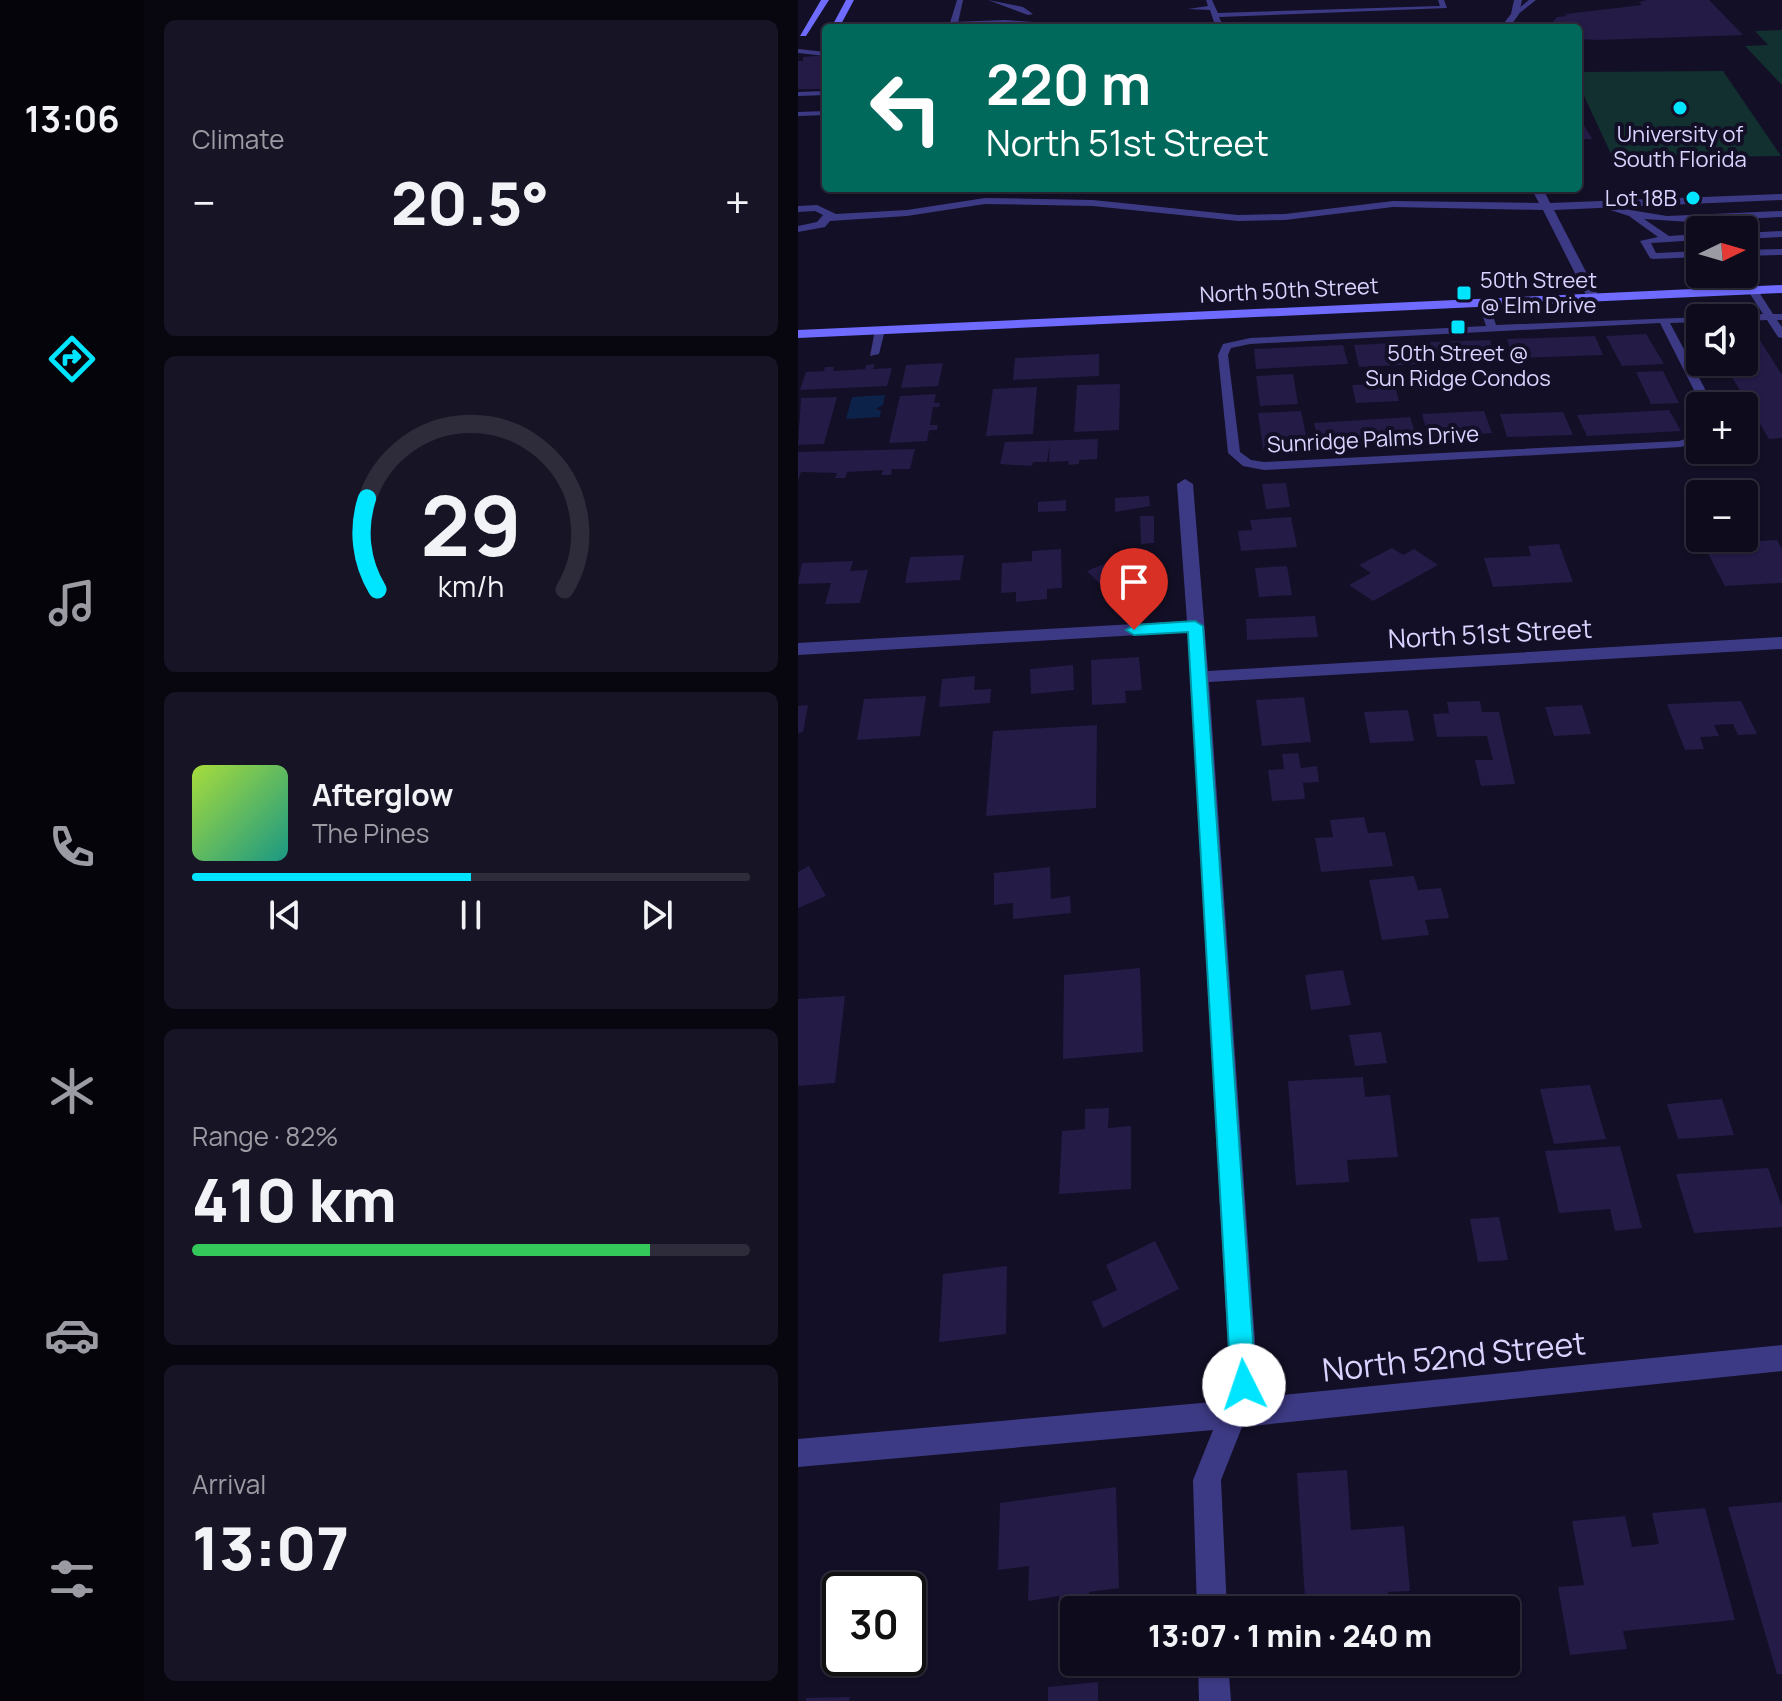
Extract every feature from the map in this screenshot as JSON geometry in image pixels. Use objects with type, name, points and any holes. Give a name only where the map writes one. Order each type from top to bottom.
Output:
[{"type":"street","points":[[800,35],[825,0]]},
{"type":"street","points":[[837,24],[850,0]]},
{"type":"street","points":[[1507,24],[1515,14],[1518,0]]},
{"type":"street","points":[[942,24],[980,24]]},
{"type":"street","points":[[800,35],[815,33]]},
{"type":"street","points":[[1539,192],[1593,297]]},
{"type":"street","points":[[798,229],[821,225],[830,218],[907,213],[985,201],[1093,203],[1238,218],[1285,217],[1393,204],[1547,207],[1782,197]]},
{"type":"street","points":[[798,209],[823,209],[830,218]]},
{"type":"street","name":"North 50th Street","points":[[798,334],[1782,289]]},
{"type":"street","points":[[1185,484],[1244,1385],[1207,1480],[1211,1596]]},
{"type":"street","points":[[798,649],[1195,626]]},
{"type":"street","name":"North 51st Street","points":[[1200,677],[1782,643]]},
{"type":"street","name":"North 52nd Street","points":[[798,1453],[1232,1414],[1782,1358]]},
{"type":"street","points":[[1214,1676],[1215,1701]]},
{"type":"lane","points":[[954,23],[960,0]]},
{"type":"lane","points":[[991,0],[1000,5],[1022,7],[1030,14]]},
{"type":"lane","points":[[1191,9],[1444,8],[1441,0]]},
{"type":"lane","points":[[1515,14],[1533,0]]},
{"type":"lane","points":[[798,51],[822,54]]},
{"type":"lane","points":[[798,94],[822,93]]},
{"type":"lane","points":[[798,114],[822,113]]},
{"type":"lane","points":[[1601,204],[1631,215],[1667,239]]},
{"type":"lane","points":[[1631,215],[1782,214]]},
{"type":"lane","points":[[1758,235],[1782,234]]},
{"type":"lane","points":[[1686,238],[1645,241],[1653,256],[1686,255]]},
{"type":"lane","points":[[1758,253],[1782,252]]},
{"type":"lane","points":[[1753,291],[1776,317],[1782,335]]},
{"type":"lane","points":[[1483,301],[1492,330]]},
{"type":"lane","name":"Sunridge Palms Drive","points":[[1686,319],[1250,341],[1227,346],[1223,355],[1234,453],[1247,463],[1264,466],[1686,442]]},
{"type":"lane","points":[[1663,320],[1701,392]]},
{"type":"lane","points":[[874,354],[880,330]]},
{"type":"green space","points":[[1782,30],[1782,85],[1745,46],[1768,45],[1755,31]]},
{"type":"green space","points":[[1723,71],[1781,156],[1613,158],[1582,92],[1582,72]]},
{"type":"water","points":[[885,395],[883,405],[876,409],[881,411],[880,417],[846,419],[852,397]]},
{"type":"building","points":[[1709,0],[1743,35],[1582,39],[1582,24],[1551,24],[1557,17],[1567,16],[1565,14],[1642,5],[1639,2]]},
{"type":"building","points":[[822,55],[822,89],[798,89],[798,61],[803,61],[803,57]]},
{"type":"building","points":[[1582,122],[1592,139],[1582,139]]},
{"type":"building","points":[[1646,334],[1664,364],[1622,366],[1606,336]]},
{"type":"building","points":[[1595,336],[1603,355],[1513,358],[1507,339]]},
{"type":"building","points":[[1758,337],[1782,375],[1782,438],[1769,439],[1758,421],[1758,392],[1741,392],[1731,376],[1758,376]]},
{"type":"building","points":[[1490,340],[1496,360],[1434,361],[1430,342]]},
{"type":"building","points":[[1414,342],[1421,364],[1359,367],[1354,345]]},
{"type":"building","points":[[1343,345],[1348,364],[1256,369],[1254,349]]},
{"type":"building","points":[[1099,354],[1099,376],[1013,380],[1015,358]]},
{"type":"building","points":[[943,363],[938,386],[901,388],[906,365]]},
{"type":"building","points":[[875,364],[873,369],[892,368],[887,386],[800,390],[806,372],[824,371],[825,367],[834,367],[833,371],[865,369],[866,365]]},
{"type":"building","points":[[1663,371],[1679,403],[1651,404],[1636,372]]},
{"type":"building","points":[[1293,374],[1298,404],[1260,406],[1256,376]]},
{"type":"building","points":[[1394,383],[1399,401],[1356,403],[1352,385]]},
{"type":"building","points":[[1120,384],[1119,430],[1074,432],[1077,385]]},
{"type":"building","points":[[1037,387],[1033,434],[986,436],[993,389]]},
{"type":"building","points":[[936,394],[934,403],[940,403],[939,407],[933,407],[930,425],[938,425],[937,430],[929,430],[927,441],[889,443],[900,396]]},
{"type":"building","points":[[837,397],[824,444],[798,445],[801,398]]},
{"type":"building","points":[[1669,410],[1681,431],[1587,436],[1577,415]]},
{"type":"building","points":[[1301,411],[1308,446],[1263,449],[1258,413]]},
{"type":"building","points":[[1484,411],[1492,433],[1428,436],[1422,414]]},
{"type":"building","points":[[1563,412],[1573,435],[1507,437],[1500,414]]},
{"type":"building","points":[[1410,417],[1418,441],[1320,448],[1314,423]]},
{"type":"building","points":[[1098,439],[1097,459],[1079,460],[1079,464],[1049,462],[1050,444],[1047,462],[1033,462],[1032,466],[1000,464],[1005,442]]},
{"type":"building","points":[[915,449],[910,469],[892,469],[891,475],[881,475],[883,470],[847,472],[845,478],[835,478],[837,473],[801,472],[798,481],[798,452]]},
{"type":"building","points":[[1286,483],[1290,507],[1266,509],[1262,484]]},
{"type":"building","points":[[1149,496],[1150,506],[1115,512],[1115,498]]},
{"type":"building","points":[[1066,500],[1066,511],[1038,512],[1038,502]]},
{"type":"building","points":[[1140,516],[1154,516],[1154,543],[1141,544]]},
{"type":"building","points":[[1291,517],[1297,547],[1241,551],[1238,531],[1252,530],[1250,520]]},
{"type":"building","points":[[1777,540],[1782,549],[1782,583],[1725,586],[1707,552],[1758,552],[1758,541]]},
{"type":"building","points":[[1559,544],[1573,582],[1493,587],[1484,558],[1531,556],[1528,546]]},
{"type":"building","points":[[1392,548],[1403,555],[1414,549],[1438,565],[1373,601],[1349,585],[1371,573],[1359,565]]},
{"type":"building","points":[[1061,549],[1062,588],[1047,589],[1047,599],[1016,602],[1016,592],[1001,593],[1002,563],[1032,561],[1032,551]]},
{"type":"building","points":[[964,555],[960,580],[905,583],[910,557]]},
{"type":"building","points":[[1124,556],[1150,581],[1112,596],[1087,571]]},
{"type":"building","points":[[853,561],[850,571],[868,570],[860,603],[825,604],[831,583],[798,584],[802,563]]},
{"type":"building","points":[[1287,566],[1292,595],[1259,597],[1255,568]]},
{"type":"building","points":[[1315,616],[1318,637],[1247,640],[1246,619]]},
{"type":"building","points":[[1139,657],[1142,690],[1125,691],[1126,703],[1092,705],[1091,660]]},
{"type":"building","points":[[1073,665],[1074,690],[1031,694],[1030,669]]},
{"type":"building","points":[[975,676],[974,690],[991,689],[990,703],[939,707],[942,679]]},
{"type":"building","points":[[926,696],[920,736],[857,740],[864,699]]},
{"type":"building","points":[[1304,697],[1311,742],[1262,746],[1256,700]]},
{"type":"building","points":[[1480,701],[1482,712],[1499,712],[1515,784],[1481,786],[1475,760],[1493,760],[1487,736],[1437,737],[1433,714],[1449,713],[1447,702]]},
{"type":"building","points":[[1741,701],[1757,734],[1738,735],[1733,724],[1714,725],[1719,736],[1700,737],[1704,749],[1685,750],[1667,704]]},
{"type":"building","points":[[808,705],[803,732],[798,733],[798,706]]},
{"type":"building","points":[[1582,705],[1591,734],[1554,736],[1545,707]]},
{"type":"building","points":[[1408,710],[1414,741],[1370,743],[1364,712]]},
{"type":"building","points":[[1097,725],[1096,808],[986,816],[993,731]]},
{"type":"building","points":[[1298,753],[1301,768],[1317,766],[1319,782],[1303,783],[1305,799],[1272,801],[1268,770],[1284,769],[1282,754]]},
{"type":"building","points":[[1364,817],[1368,833],[1385,832],[1393,866],[1321,872],[1315,838],[1333,837],[1330,820]]},
{"type":"building","points":[[809,866],[826,896],[798,908],[798,872]]},
{"type":"building","points":[[1050,867],[1051,899],[1070,896],[1071,913],[1013,919],[1013,903],[994,905],[994,873]]},
{"type":"building","points":[[1414,876],[1418,890],[1441,888],[1449,918],[1425,920],[1429,935],[1382,940],[1369,880]]},
{"type":"building","points":[[1140,968],[1143,1052],[1063,1059],[1064,975]]},
{"type":"building","points":[[1343,970],[1351,1005],[1311,1010],[1305,975]]},
{"type":"building","points":[[845,996],[835,1083],[798,1086],[798,999]]},
{"type":"building","points":[[1381,1032],[1387,1063],[1355,1066],[1349,1035]]},
{"type":"building","points":[[1363,1077],[1365,1097],[1390,1095],[1398,1157],[1347,1160],[1349,1182],[1296,1185],[1288,1081]]},
{"type":"building","points":[[1590,1085],[1606,1139],[1554,1144],[1540,1089]]},
{"type":"building","points":[[1722,1099],[1734,1135],[1678,1139],[1667,1104]]},
{"type":"building","points":[[1109,1108],[1108,1128],[1131,1126],[1131,1189],[1059,1194],[1062,1131],[1085,1129],[1085,1109]]},
{"type":"building","points":[[1620,1146],[1642,1228],[1615,1231],[1610,1209],[1559,1213],[1545,1151]]},
{"type":"building","points":[[1768,1168],[1782,1206],[1782,1227],[1694,1233],[1676,1174]]},
{"type":"building","points":[[1499,1217],[1508,1260],[1478,1262],[1470,1219]]},
{"type":"building","points":[[1155,1241],[1179,1289],[1103,1328],[1092,1302],[1117,1290],[1106,1265]]},
{"type":"building","points":[[1007,1266],[1006,1334],[939,1342],[943,1274]]},
{"type":"building","points":[[1347,1470],[1351,1530],[1404,1526],[1410,1591],[1388,1592],[1388,1596],[1305,1596],[1297,1473]]},
{"type":"building","points":[[1116,1487],[1119,1588],[1089,1592],[1089,1596],[1060,1596],[1059,1632],[1059,1596],[1028,1601],[1029,1566],[998,1570],[1000,1503]]},
{"type":"building","points":[[1782,1502],[1782,1674],[1777,1674],[1728,1507]]},
{"type":"building","points":[[1705,1508],[1735,1620],[1623,1631],[1627,1649],[1570,1655],[1558,1587],[1584,1585],[1572,1521],[1625,1516],[1632,1547],[1659,1544],[1652,1513]]},
{"type":"building","points":[[1098,1682],[1098,1701],[1048,1701],[1048,1687]]},
{"type":"building","points":[[850,1697],[849,1701],[806,1701],[806,1698]]},
{"type":"place","name":"University of South Florida","points":[[1680,108]]},
{"type":"place","name":"Lot 18B","points":[[1693,198]]},
{"type":"place","name":"50th Street @ Elm Drive","points":[[1464,293]]},
{"type":"place","name":"50th Street @ Sun Ridge Condos","points":[[1458,327]]},
{"type":"route","points":[[1134,630],[1195,626],[1244,1385]]}]
